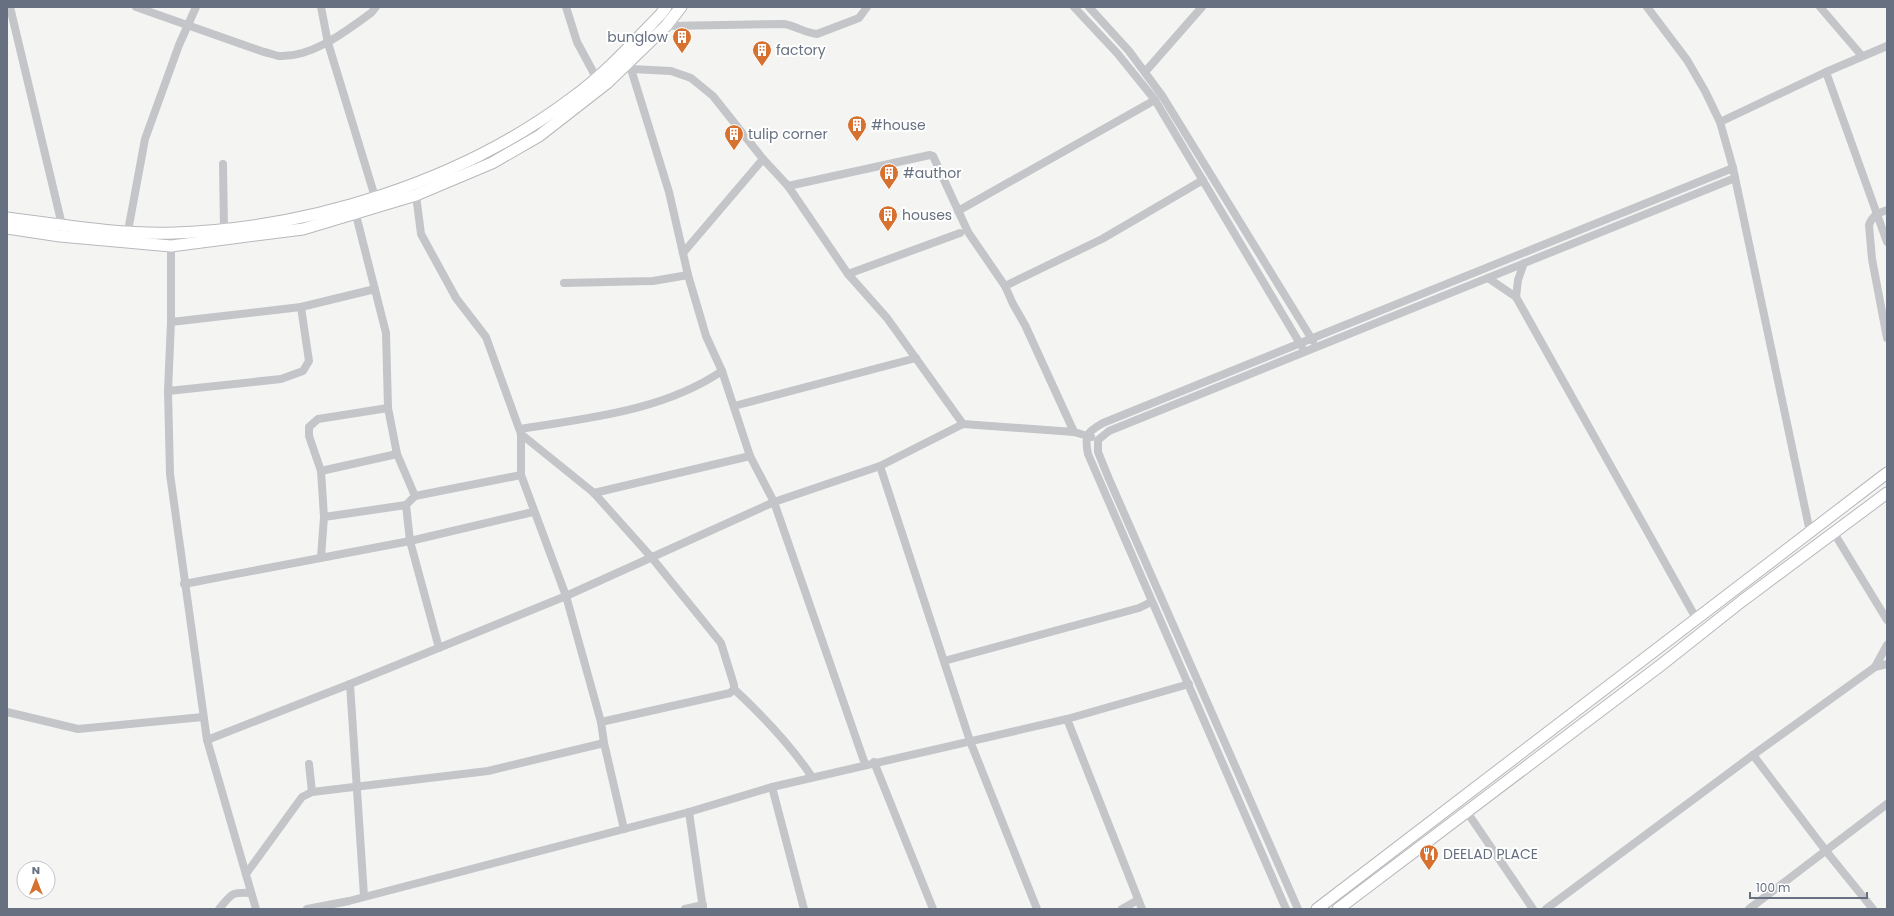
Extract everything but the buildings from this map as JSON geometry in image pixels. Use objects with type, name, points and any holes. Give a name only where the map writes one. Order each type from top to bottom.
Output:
[{"type":"main road","points":[[7,218],[128,231],[174,233],[224,229],[300,218],[375,197],[429,178],[480,156],[543,119],[596,79],[661,14],[666,7]]},
{"type":"main road","points":[[7,228],[60,236],[170,246],[303,229],[416,195],[492,163],[516,151],[584,103],[629,67],[681,7]]},
{"type":"main road","points":[[1318,909],[1887,473]]},
{"type":"main road","points":[[1338,909],[1661,665],[1742,601],[1887,493]]},
{"type":"street","points":[[10,7],[62,225]]},
{"type":"street","points":[[136,7],[264,52],[280,56],[298,53],[328,43],[371,13],[376,7]]},
{"type":"street","points":[[128,231],[145,139],[161,94],[196,7]]},
{"type":"street","points":[[321,7],[328,43],[375,197]]},
{"type":"street","points":[[566,7],[577,42],[596,79]]},
{"type":"street","points":[[666,26],[784,24],[792,25],[810,34],[816,34],[859,18],[867,7]]},
{"type":"street","points":[[1074,7],[1117,52],[1155,100],[1304,352]]},
{"type":"street","points":[[1088,7],[1129,51],[1163,97],[1316,347]]},
{"type":"street","points":[[1145,72],[1202,7]]},
{"type":"street","points":[[1647,7],[1688,60],[1720,122],[1733,168],[1810,532]]},
{"type":"street","points":[[1820,7],[1862,56]]},
{"type":"street","points":[[1720,122],[1826,72],[1887,46]]},
{"type":"street","points":[[865,764],[774,502],[750,456],[722,371],[706,336],[688,275],[669,192],[629,67],[671,71],[691,78],[713,96],[763,159],[788,186],[848,274],[887,318],[963,424]]},
{"type":"street","points":[[1826,72],[1887,242]]},
{"type":"street","points":[[958,211],[1155,100]]},
{"type":"street","points":[[788,186],[930,155],[936,159],[968,232],[1005,286],[1032,339],[1074,432]]},
{"type":"street","points":[[683,253],[763,159]]},
{"type":"street","points":[[223,164],[224,229]]},
{"type":"street","points":[[1286,909],[1189,684],[1151,602],[1088,454],[1087,436],[1089,432],[1103,423],[1733,168]]},
{"type":"street","points":[[1098,440],[1109,431],[1735,178]]},
{"type":"street","points":[[1005,286],[1102,239],[1203,180]]},
{"type":"street","points":[[416,195],[421,234],[456,298],[486,337],[520,432],[521,475],[533,512],[566,596],[601,722],[604,743],[624,829]]},
{"type":"street","points":[[1887,210],[1876,214],[1870,221],[1869,228],[1872,258],[1887,338]]},
{"type":"street","points":[[356,214],[386,333],[388,408],[397,454],[415,496]]},
{"type":"street","points":[[848,274],[960,233]]},
{"type":"street","points":[[170,246],[171,322],[168,391],[170,474],[184,584],[207,740],[256,909]]},
{"type":"street","points":[[1516,298],[1518,280],[1524,263]]},
{"type":"street","points":[[564,283],[653,281],[688,275]]},
{"type":"street","points":[[1488,278],[1516,298],[1697,620]]},
{"type":"street","points":[[171,322],[301,308],[375,289]]},
{"type":"street","points":[[168,391],[281,378],[303,371],[309,361],[301,308]]},
{"type":"street","points":[[734,406],[916,358]]},
{"type":"street","points":[[520,432],[626,412],[703,384],[722,371]]},
{"type":"street","points":[[321,557],[324,517],[321,471],[309,436],[309,427],[318,420],[388,408]]},
{"type":"street","points":[[207,740],[350,684],[566,596],[774,502],[880,466],[963,424],[1074,432],[1098,440]]},
{"type":"street","points":[[520,432],[594,493],[652,558],[721,642],[734,689],[767,721],[800,759],[812,777]]},
{"type":"street","points":[[1098,440],[1098,452],[1106,472],[1298,909]]},
{"type":"street","points":[[321,471],[397,454]]},
{"type":"street","points":[[594,493],[750,456]]},
{"type":"street","points":[[880,466],[970,741],[1037,909]]},
{"type":"street","points":[[324,517],[406,505],[415,496],[521,475]]},
{"type":"street","points":[[406,505],[410,541],[439,648]]},
{"type":"street","points":[[184,584],[410,541],[533,512]]},
{"type":"street","points":[[1834,533],[1886,615]]},
{"type":"street","points":[[944,661],[1139,608],[1151,602]]},
{"type":"street","points":[[1874,667],[1887,645]]},
{"type":"street","points":[[1178,659],[1187,655]]},
{"type":"street","points":[[1546,909],[1874,667],[1887,664]]},
{"type":"street","points":[[350,684],[364,896]]},
{"type":"street","points":[[307,909],[350,905],[364,896],[689,812],[772,787],[865,764],[1067,719],[1189,684]]},
{"type":"street","points":[[601,722],[730,692],[734,689]]},
{"type":"street","points":[[7,712],[78,729],[203,717]]},
{"type":"street","points":[[1067,719],[1142,909]]},
{"type":"street","points":[[246,874],[302,797],[312,792],[488,771],[604,743]]},
{"type":"street","points":[[1753,755],[1826,851],[1873,909]]},
{"type":"street","points":[[874,762],[933,909]]},
{"type":"street","points":[[309,764],[312,792]]},
{"type":"street","points":[[772,787],[804,909]]},
{"type":"street","points":[[1749,909],[1887,804]]},
{"type":"street","points":[[685,909],[703,907],[689,812]]},
{"type":"street","points":[[1467,812],[1533,909]]},
{"type":"street","points":[[219,909],[235,892],[251,893]]},
{"type":"street","points":[[1122,909],[1138,900]]},
{"type":"place","name":"bunglow","points":[[682,54]]},
{"type":"place","name":"factory","points":[[762,67]]},
{"type":"place","name":"#house","points":[[857,142]]},
{"type":"place","name":"tulip corner","points":[[734,151]]},
{"type":"place","name":"#author","points":[[889,190]]},
{"type":"place","name":"houses","points":[[888,232]]},
{"type":"place","name":"DEELAD PLACE","points":[[1429,871]]}]
